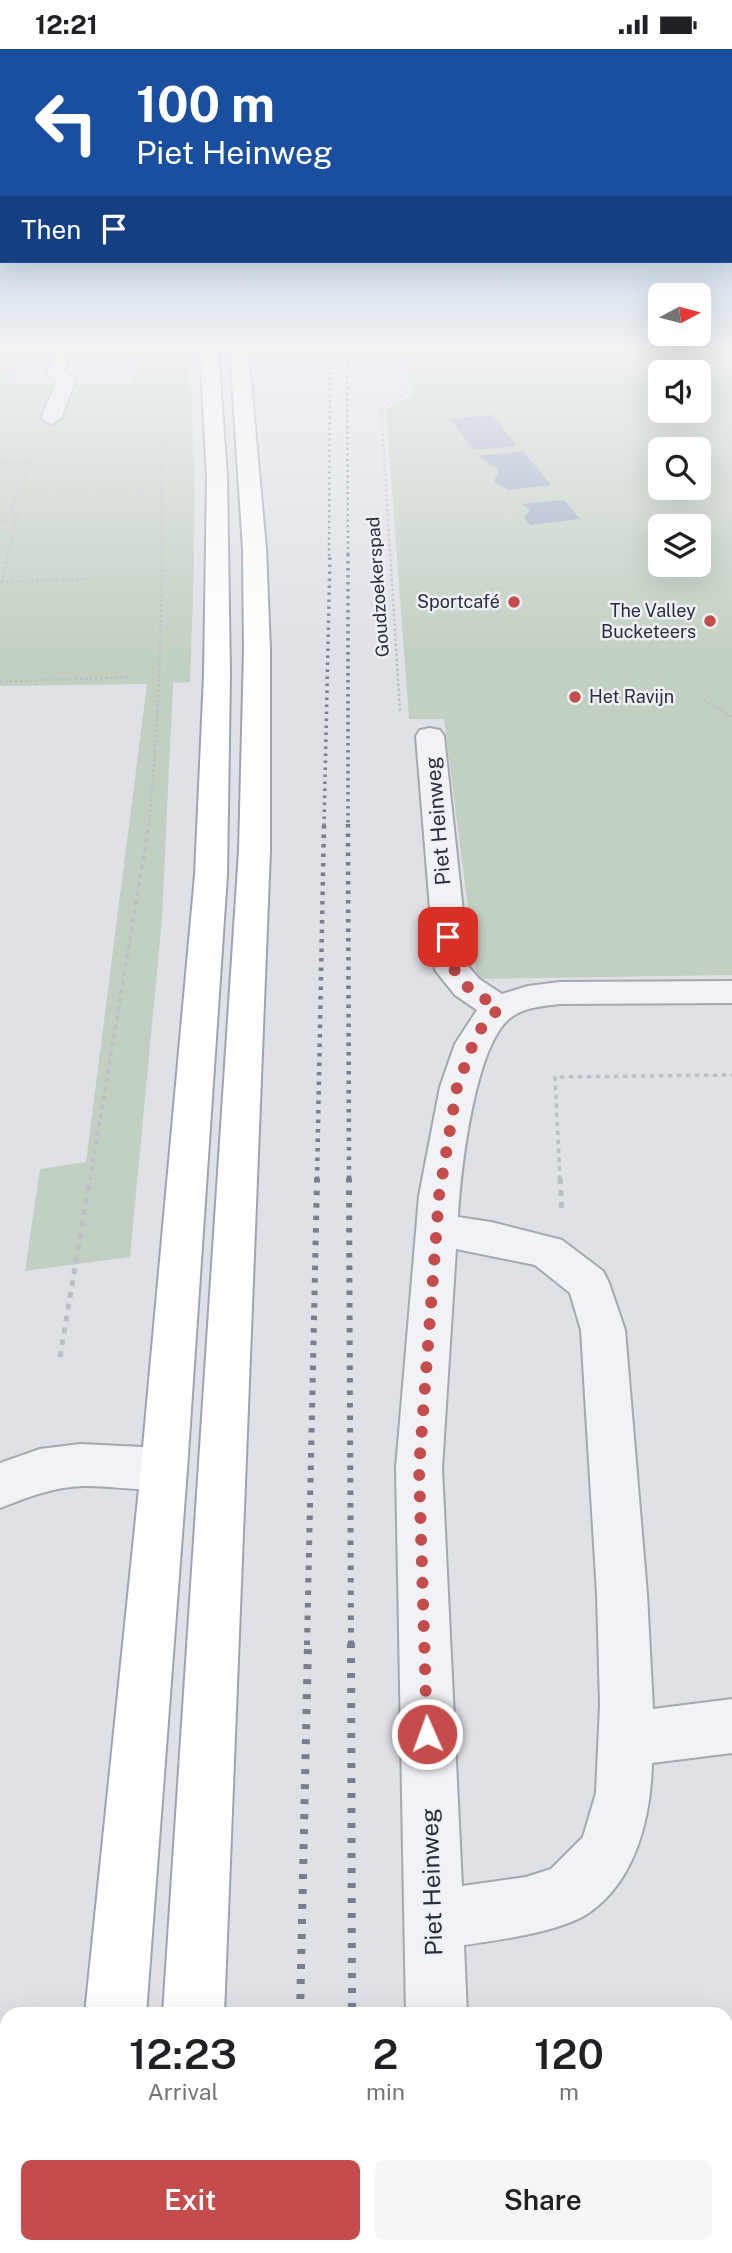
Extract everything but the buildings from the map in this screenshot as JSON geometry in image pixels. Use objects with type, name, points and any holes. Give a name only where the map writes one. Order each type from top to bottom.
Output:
[{"type":"main road","points":[[116,2007],[164,1469],[211,875],[217,675],[215,452]]},
{"type":"main road","points":[[192,2007],[256,844],[256,605],[248,452]]},
{"type":"street","name":"Piet Heinweg","points":[[430,736],[452,970],[467,987],[499,1008],[482,1027],[457,1087],[439,1196],[419,1468],[437,2007]]},
{"type":"street","points":[[499,1008],[528,997],[560,993],[732,992]]},
{"type":"street","points":[[434,1920],[526,1906],[569,1892],[606,1854],[624,1793],[626,1738],[622,1594],[603,1330],[588,1283],[547,1252],[491,1238],[436,1230]]},
{"type":"street","points":[[0,1486],[30,1472],[84,1463],[164,1469]]},
{"type":"street","points":[[626,1738],[732,1726]]},
{"type":"path","points":[[0,588],[17,516],[11,509],[11,504],[21,491],[36,452]]},
{"type":"path","points":[[60,1357],[149,825],[154,774],[163,518],[161,452]]},
{"type":"path","name":"Goudzoekerspad","points":[[383,452],[401,718],[404,724],[430,736]]},
{"type":"path","points":[[0,462],[32,462]]},
{"type":"path","points":[[21,491],[144,491]]},
{"type":"path","points":[[0,521],[16,521]]},
{"type":"path","points":[[1,582],[91,579]]},
{"type":"path","points":[[0,682],[131,677]]},
{"type":"path","points":[[705,700],[732,717]]},
{"type":"path","points":[[565,1266],[555,1077],[732,1075]]},
{"type":"green space","points":[[0,452],[193,452],[194,557],[190,682],[173,683],[162,919],[130,1257],[25,1271],[40,1169],[86,1162],[147,684],[0,686]]},
{"type":"green space","points":[[389,452],[648,452],[648,500],[711,500],[711,452],[732,452],[732,975],[477,979],[444,719],[409,719]]},
{"type":"water","points":[[524,452],[551,485],[508,490],[494,481],[499,470],[478,456]]},
{"type":"water","points":[[564,500],[580,519],[530,525],[524,518],[530,510],[522,504]]},
{"type":"railway","points":[[329,556],[330,452]]},
{"type":"railway","points":[[347,452],[348,556]]},
{"type":"railway","points":[[324,826],[330,554]]},
{"type":"railway","points":[[348,556],[348,824]]},
{"type":"railway","points":[[317,1180],[324,824]]},
{"type":"railway","points":[[348,824],[349,1180]]},
{"type":"railway","points":[[307,1645],[317,1178]]},
{"type":"railway","points":[[349,1178],[351,1645]]},
{"type":"railway","points":[[300,2007],[308,1643]]},
{"type":"railway","points":[[351,1643],[352,2007]]},
{"type":"place","name":"Sportcafé","points":[[514,602]]},
{"type":"place","name":"The Valley Bucketeers","points":[[710,621]]},
{"type":"place","name":"Het Ravijn","points":[[575,697]]},
{"type":"route","points":[[427,1734],[419,1468],[439,1196],[457,1087],[482,1027],[499,1008],[467,987],[452,970],[448,937]]}]
